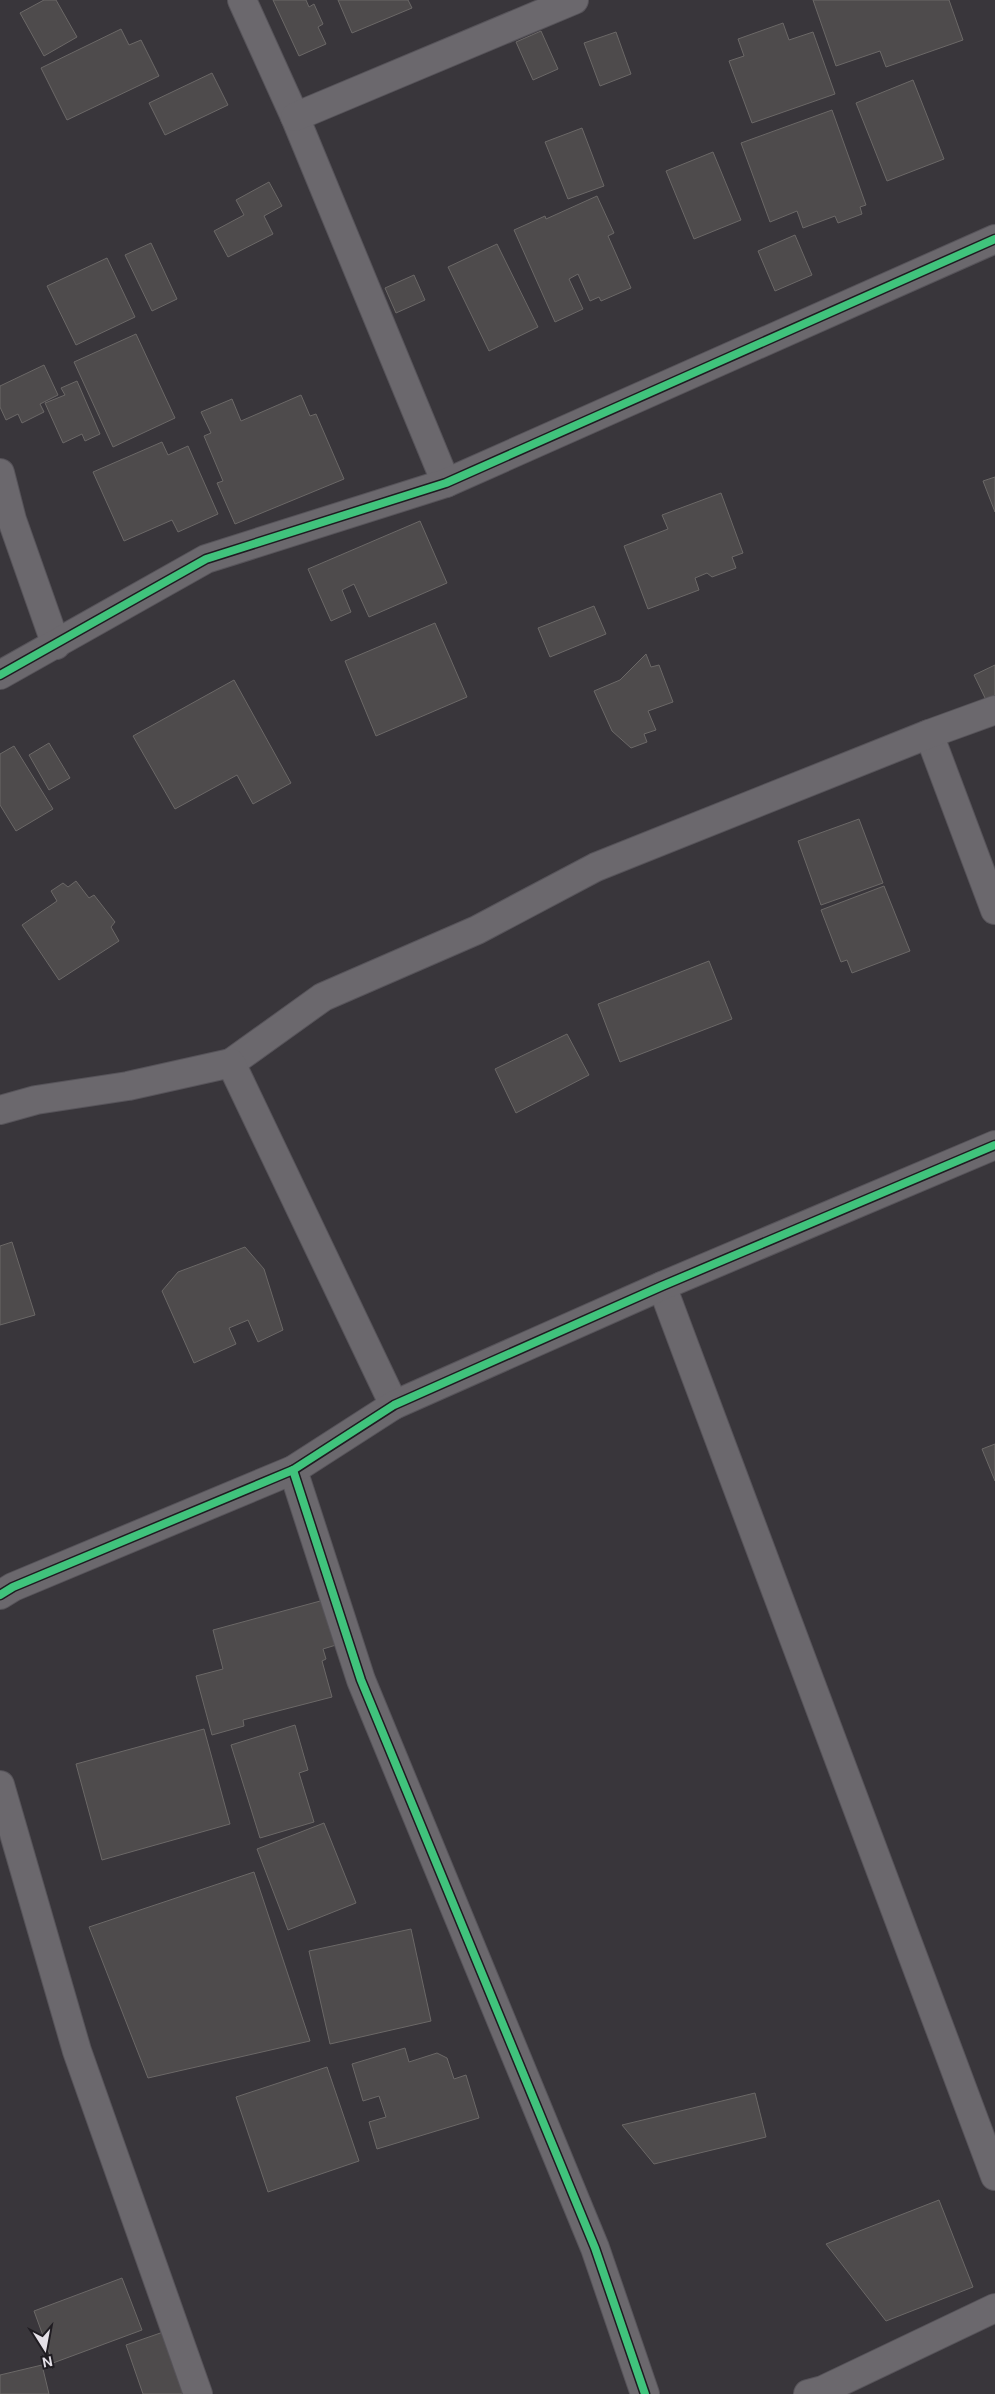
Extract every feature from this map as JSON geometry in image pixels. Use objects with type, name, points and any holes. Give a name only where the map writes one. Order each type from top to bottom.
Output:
[{"type":"street","points":[[242,0],[295,117],[446,483]]},
{"type":"street","points":[[295,117],[574,0]]},
{"type":"street","points":[[0,675],[206,559],[446,483],[995,239]]},
{"type":"street","points":[[0,473],[12,520],[56,645]]},
{"type":"street","points":[[0,1110],[36,1100],[128,1086],[231,1064],[323,996],[477,930],[596,866],[929,734],[995,710]]},
{"type":"street","points":[[929,734],[995,910]]},
{"type":"street","points":[[231,1064],[394,1405]]},
{"type":"street","points":[[0,1595],[13,1587],[293,1470],[394,1405],[662,1286],[995,1145]]},
{"type":"street","points":[[662,1286],[995,2176]]},
{"type":"street","points":[[293,1470],[361,1680],[595,2248],[645,2394]]},
{"type":"street","points":[[0,1785],[77,2051],[198,2394]]},
{"type":"street","points":[[808,2394],[823,2390],[995,2308]]},
{"type":"building","points":[[44,0],[56,0],[77,37],[44,56],[20,13]]},
{"type":"building","points":[[273,0],[306,0],[309,7],[314,4],[323,24],[318,27],[326,44],[299,56]]},
{"type":"building","points":[[338,0],[408,0],[412,8],[352,33]]},
{"type":"building","points":[[813,0],[949,0],[963,40],[886,67],[880,51],[836,66]]},
{"type":"building","points":[[783,23],[789,40],[813,32],[835,94],[752,123],[729,61],[744,56],[738,39]]},
{"type":"building","points":[[121,29],[129,45],[141,40],[159,76],[67,120],[41,68]]},
{"type":"building","points":[[541,31],[558,69],[533,80],[516,42]]},
{"type":"building","points":[[616,32],[631,74],[600,86],[584,43]]},
{"type":"building","points":[[212,73],[228,105],[165,135],[149,103]]},
{"type":"building","points":[[913,80],[944,159],[887,181],[856,103]]},
{"type":"building","points":[[832,110],[866,205],[860,207],[862,214],[838,223],[835,216],[803,228],[797,211],[770,222],[741,143]]},
{"type":"building","points":[[582,128],[604,186],[568,199],[545,142]]},
{"type":"building","points":[[713,152],[741,220],[694,239],[666,171]]},
{"type":"building","points":[[269,182],[282,206],[264,216],[273,234],[228,257],[214,231],[244,215],[236,200]]},
{"type":"building","points":[[597,196],[614,233],[608,236],[631,288],[601,301],[599,297],[590,301],[578,274],[569,279],[583,309],[555,322],[514,230],[545,216],[546,219]]},
{"type":"building","points":[[795,235],[812,275],[775,291],[758,251]]},
{"type":"building","points":[[151,243],[177,299],[152,311],[125,255]]},
{"type":"building","points":[[497,244],[538,327],[489,351],[448,267]]},
{"type":"building","points":[[107,258],[135,317],[76,345],[47,286]]},
{"type":"building","points":[[414,275],[425,300],[396,313],[385,288]]},
{"type":"building","points":[[136,334],[175,418],[113,447],[74,362]]},
{"type":"building","points":[[44,365],[58,395],[40,404],[44,412],[22,423],[18,414],[6,420],[0,407],[0,386]]},
{"type":"building","points":[[77,381],[100,434],[85,441],[82,434],[63,443],[45,403],[65,395],[61,388]]},
{"type":"building","points":[[301,395],[310,416],[316,414],[344,479],[235,524],[217,483],[223,481],[204,436],[211,433],[201,412],[232,399],[241,421]]},
{"type":"building","points":[[162,442],[168,455],[188,446],[218,514],[178,532],[172,520],[124,541],[93,472]]},
{"type":"building","points":[[995,477],[995,512],[983,481]]},
{"type":"building","points":[[721,493],[743,553],[732,557],[736,568],[712,577],[707,573],[695,578],[699,590],[648,609],[624,546],[668,529],[662,515]]},
{"type":"building","points":[[420,521],[447,583],[369,617],[354,584],[342,590],[351,612],[331,621],[308,569]]},
{"type":"building","points":[[594,606],[606,634],[550,657],[538,628]]},
{"type":"building","points":[[435,623],[467,697],[376,736],[345,661]]},
{"type":"building","points":[[646,654],[651,667],[659,665],[673,702],[648,711],[656,730],[644,734],[647,742],[631,748],[612,731],[594,691],[620,680]]},
{"type":"building","points":[[995,665],[995,695],[986,700],[974,675]]},
{"type":"building","points":[[234,680],[291,783],[253,804],[237,775],[175,809],[133,736]]},
{"type":"building","points":[[49,743],[70,778],[49,790],[29,755]]},
{"type":"building","points":[[14,746],[53,809],[16,831],[0,805],[0,754]]},
{"type":"building","points":[[859,819],[883,883],[821,905],[798,841]]},
{"type":"building","points":[[76,881],[89,898],[94,895],[115,922],[111,927],[119,941],[59,980],[22,925],[57,901],[51,891],[63,883],[68,887]]},
{"type":"building","points":[[884,886],[910,951],[852,973],[847,960],[841,962],[821,910]]},
{"type":"building","points":[[709,961],[732,1019],[620,1062],[598,1004]]},
{"type":"building","points":[[567,1034],[589,1075],[516,1113],[495,1069]]},
{"type":"building","points":[[12,1242],[35,1315],[0,1325],[0,1246]]},
{"type":"building","points":[[245,1247],[264,1269],[283,1330],[258,1342],[248,1320],[229,1328],[236,1344],[194,1363],[162,1291],[178,1272]]},
{"type":"building","points":[[995,1444],[995,1481],[982,1449]]},
{"type":"building","points":[[324,1600],[336,1645],[323,1649],[326,1659],[322,1661],[332,1697],[243,1720],[244,1726],[212,1735],[196,1676],[223,1669],[213,1630]]},
{"type":"building","points":[[295,1725],[308,1770],[299,1773],[314,1822],[260,1838],[231,1745]]},
{"type":"building","points":[[204,1729],[230,1824],[102,1860],[76,1764]]},
{"type":"building","points":[[324,1823],[356,1903],[288,1930],[257,1849]]},
{"type":"building","points":[[254,1872],[310,2041],[148,2078],[89,1927]]},
{"type":"building","points":[[411,1929],[431,2021],[330,2044],[309,1951]]},
{"type":"building","points":[[405,2048],[409,2062],[437,2053],[447,2058],[454,2079],[466,2075],[479,2118],[377,2149],[369,2122],[386,2117],[379,2096],[363,2101],[352,2064]]},
{"type":"building","points":[[327,2067],[359,2161],[268,2192],[236,2097]]},
{"type":"building","points":[[755,2093],[766,2137],[654,2164],[622,2125]]},
{"type":"building","points":[[939,2200],[973,2287],[886,2321],[826,2244]]},
{"type":"building","points":[[122,2278],[142,2330],[53,2363],[34,2311]]},
{"type":"building","points":[[169,2330],[191,2394],[143,2394],[126,2345]]},
{"type":"building","points":[[42,2365],[49,2394],[0,2394],[0,2375]]},
{"type":"cycle path","points":[[0,675],[206,559],[446,483],[995,239]]},
{"type":"cycle path","points":[[0,1595],[13,1587],[293,1470],[394,1405],[662,1286],[995,1145]]},
{"type":"cycle path","points":[[293,1470],[361,1680],[595,2248],[645,2394]]}]
